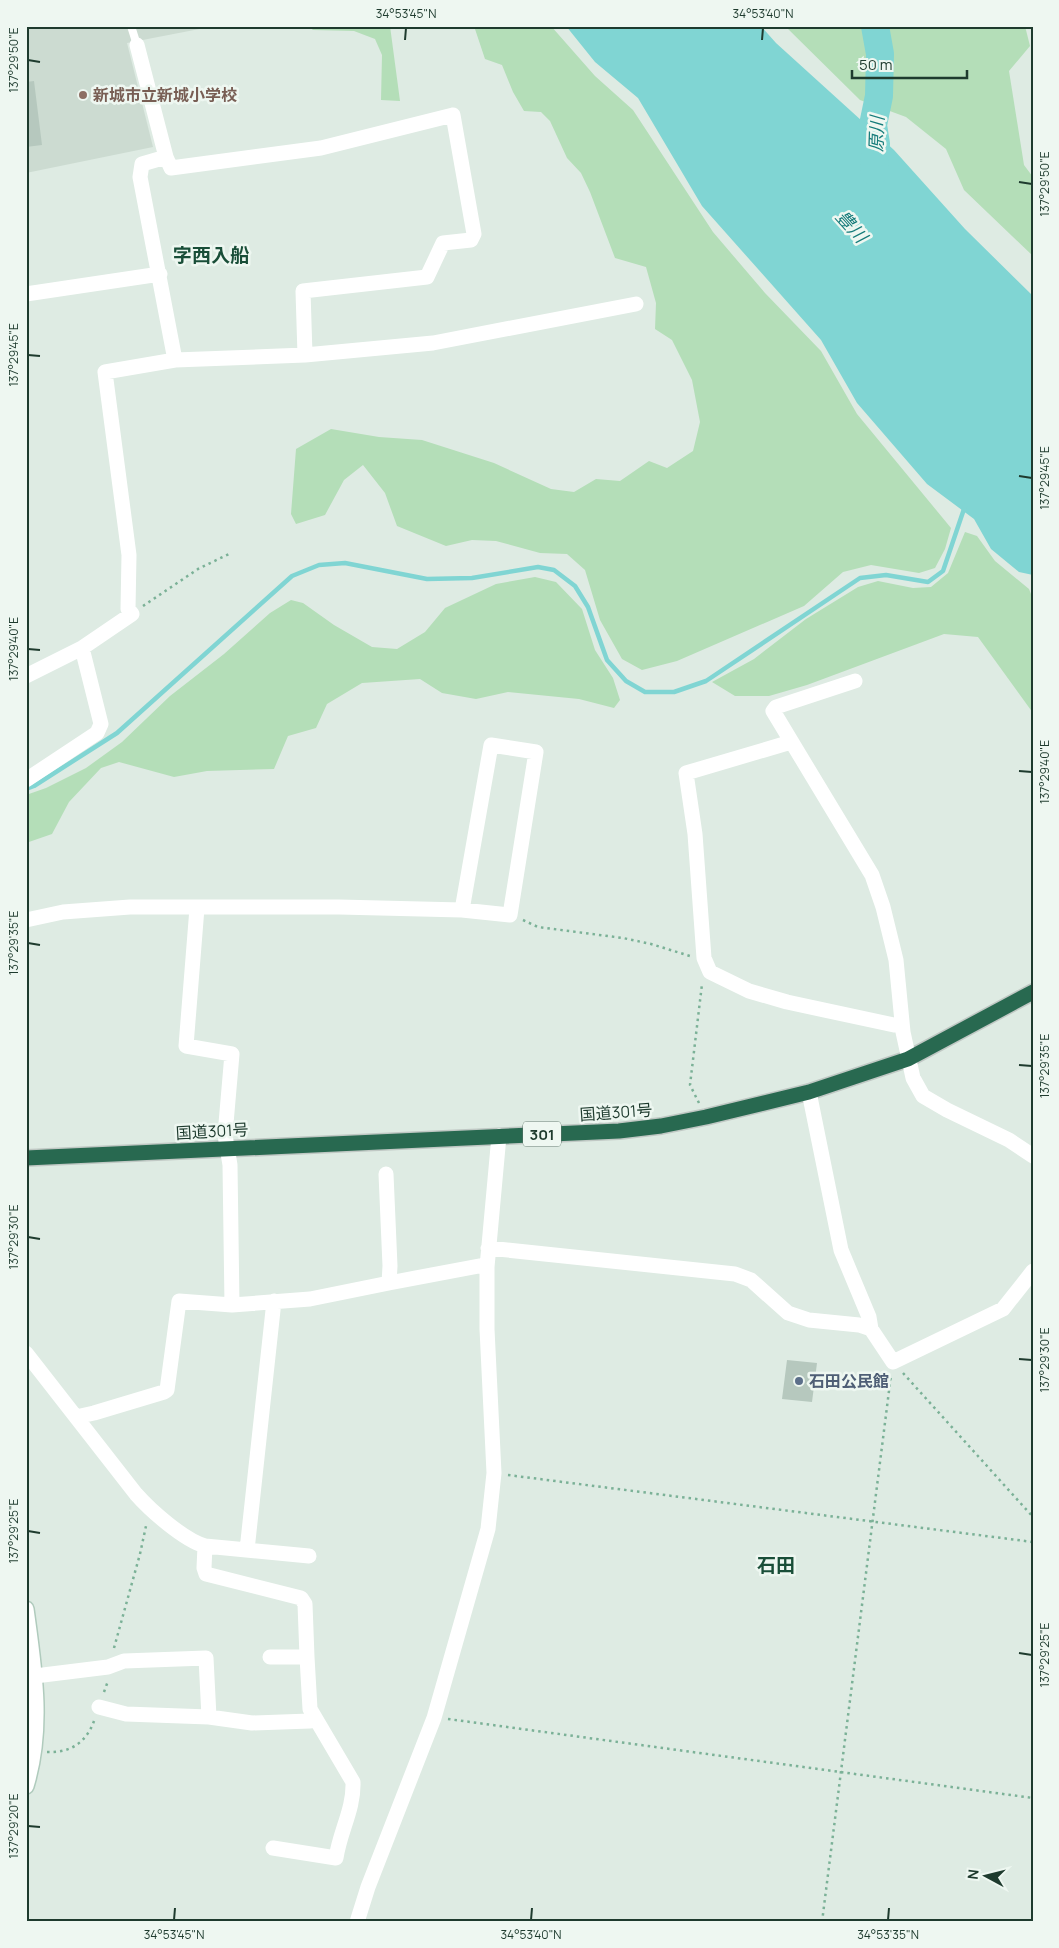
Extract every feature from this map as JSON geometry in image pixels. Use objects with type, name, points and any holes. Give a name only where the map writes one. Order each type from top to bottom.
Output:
[{"type":"highway","name":"国道301号","points":[[26,1158],[227,1147],[619,1130],[661,1126],[809,1092],[908,1059],[1033,992]]},
{"type":"street","points":[[137,45],[166,157],[171,168],[321,148],[452,115],[474,234],[471,240],[443,243],[428,277],[303,292],[305,355]]},
{"type":"street","points":[[166,157],[142,164],[140,177],[175,360]]},
{"type":"street","points":[[26,294],[160,274]]},
{"type":"street","points":[[26,676],[82,648],[132,614],[128,609],[129,555],[105,372],[175,360],[305,355],[433,343],[636,304]]},
{"type":"street","points":[[26,780],[97,733],[101,724],[82,648]]},
{"type":"street","points":[[855,680],[776,707],[774,711],[872,875],[883,908],[896,960],[902,1025],[908,1059],[913,1078],[923,1096],[947,1110],[1009,1140],[1033,1156]]},
{"type":"street","points":[[792,742],[686,773],[695,834],[699,904],[706,965],[710,972],[749,991],[787,1002],[894,1025],[902,1025]]},
{"type":"street","points":[[26,920],[63,912],[130,907],[266,906],[462,910],[510,916],[536,752],[491,745],[462,910]]},
{"type":"street","points":[[196,908],[186,1046],[232,1054],[225,1135],[230,1165],[232,1305]]},
{"type":"street","points":[[809,1092],[841,1250],[869,1317],[870,1329],[893,1362],[1003,1309],[1033,1271]]},
{"type":"street","points":[[357,1922],[368,1887],[434,1718],[488,1529],[494,1473],[486,1329],[487,1267],[499,1136]]},
{"type":"street","points":[[386,1174],[389,1283]]},
{"type":"street","points":[[488,1248],[735,1274],[751,1280],[788,1313],[809,1320],[858,1324],[870,1329]]},
{"type":"street","points":[[76,1417],[167,1390],[179,1301],[232,1305],[310,1299],[478,1266],[487,1267]]},
{"type":"street","points":[[247,1550],[274,1302]]},
{"type":"street","points":[[26,1353],[149,1509],[195,1543],[205,1546],[310,1556]]},
{"type":"street","points":[[205,1546],[204,1568],[206,1574],[301,1598],[305,1604],[310,1709],[353,1782],[352,1804],[338,1844],[336,1858],[273,1848]]},
{"type":"street","points":[[26,1609],[35,1676],[37,1718],[30,1773],[26,1786]]},
{"type":"street","points":[[270,1657],[307,1656]]},
{"type":"street","points":[[35,1676],[108,1667],[124,1661],[206,1658],[209,1717]]},
{"type":"street","points":[[99,1707],[126,1714],[209,1717],[252,1723],[310,1721],[315,1718]]},
{"type":"lane","points":[[131,26],[137,45]]},
{"type":"path","points":[[132,614],[198,569],[229,554]]},
{"type":"path","points":[[510,916],[538,926],[623,938],[651,944],[690,956],[706,965],[700,993],[690,1085],[706,1117]]},
{"type":"path","points":[[893,1362],[1033,1517]]},
{"type":"path","points":[[822,1922],[893,1362]]},
{"type":"path","points":[[494,1473],[1033,1542]]},
{"type":"path","points":[[33,1750],[64,1751],[77,1746],[91,1731],[108,1681],[108,1667],[140,1554],[149,1509]]},
{"type":"path","points":[[434,1718],[1033,1798]]},
{"type":"shaded area","name":"新城市立新城小学校","points":[[26,26],[215,26],[127,43],[153,147],[26,173]]},
{"type":"green space","points":[[308,26],[390,26],[400,101],[381,100],[382,55],[375,39],[354,31],[313,30]]},
{"type":"green space","points":[[474,26],[551,26],[595,76],[633,110],[713,232],[765,293],[821,351],[857,414],[951,528],[945,549],[935,568],[919,573],[871,565],[843,572],[804,606],[677,661],[642,670],[622,659],[600,620],[585,570],[567,554],[540,553],[496,541],[472,540],[446,546],[397,526],[385,493],[363,465],[344,480],[325,515],[296,524],[291,514],[296,449],[331,429],[379,437],[422,440],[494,463],[551,489],[574,492],[596,479],[620,481],[649,461],[667,468],[693,451],[700,422],[692,380],[672,340],[655,329],[656,303],[646,267],[615,258],[581,173],[567,158],[550,121],[541,112],[524,111],[513,92],[502,65],[485,59]]},
{"type":"green space","points":[[785,26],[1025,26],[1030,46],[1009,71],[1024,165],[1033,177],[1033,256],[964,190],[946,149],[906,117],[860,100]]},
{"type":"green space","points":[[965,532],[977,536],[995,561],[1029,589],[1033,599],[1033,713],[978,637],[944,634],[807,685],[769,696],[735,696],[712,682],[754,659],[806,619],[858,587],[878,581],[913,588],[931,587],[948,573]]},
{"type":"green space","points":[[535,577],[556,582],[582,609],[595,650],[613,678],[620,700],[614,708],[579,699],[508,692],[476,699],[442,693],[420,679],[362,683],[327,704],[316,728],[288,736],[274,769],[207,771],[174,777],[119,762],[101,768],[69,802],[52,834],[26,843],[26,795],[46,788],[86,768],[122,742],[170,696],[224,654],[270,613],[291,600],[303,603],[334,625],[372,647],[397,649],[425,632],[445,608],[496,584]]},
{"type":"water","name":"豊川","points":[[566,26],[761,26],[776,43],[894,150],[965,229],[1033,296],[1033,575],[1019,572],[991,549],[974,519],[927,484],[857,403],[821,340],[702,206],[638,98],[595,62]]},
{"type":"building","points":[[34,81],[42,145],[26,147],[26,82]]},
{"type":"building","name":"石田公民館","points":[[787,1360],[817,1363],[812,1402],[782,1399]]},
{"type":"waterway","name":"原川","points":[[874,171],[876,144],[873,125],[879,96],[880,54],[875,26]]},
{"type":"waterway","points":[[26,789],[34,786],[117,733],[292,576],[319,565],[345,563],[427,579],[472,578],[538,567],[554,570],[575,586],[588,607],[607,660],[626,681],[645,692],[674,692],[706,681],[860,578],[886,575],[928,582],[943,571],[965,506]]},
{"type":"place","name":"新城市立新城小学校","points":[[83,95]]},
{"type":"place","name":"石田公民館","points":[[799,1381]]},
{"type":"district","name":"字西入船","points":[[211,255]]},
{"type":"district","name":"石田","points":[[776,1565]]}]
